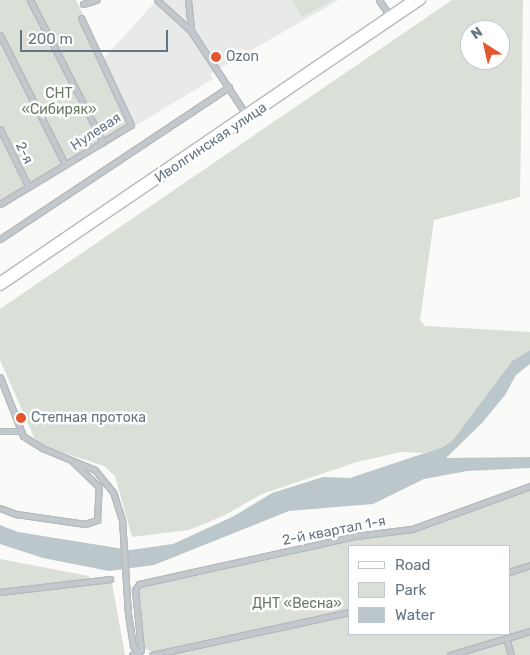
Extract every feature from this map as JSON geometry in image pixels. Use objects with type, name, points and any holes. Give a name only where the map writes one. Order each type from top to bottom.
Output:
[{"type":"main road","name":"Иволгинская улица","points":[[0,280],[411,0]]},
{"type":"main road","name":"Иволгинская улица","points":[[0,286],[421,0]]},
{"type":"street","points":[[30,0],[102,142]]},
{"type":"street","points":[[83,4],[96,0]]},
{"type":"street","points":[[156,0],[192,31],[245,113]]},
{"type":"street","points":[[188,0],[192,31]]},
{"type":"street","points":[[379,0],[389,15]]},
{"type":"street","name":"Нулевая","points":[[0,204],[132,125],[81,18]]},
{"type":"street","points":[[0,35],[65,164]]},
{"type":"street","points":[[0,239],[229,87]]},
{"type":"street","name":"2-я","points":[[0,129],[28,186]]},
{"type":"street","points":[[0,377],[20,431],[32,443],[95,470],[108,484],[123,528],[128,586],[128,614],[136,655]]},
{"type":"street","points":[[0,431],[20,431]]},
{"type":"street","points":[[0,508],[16,514],[85,524],[97,520],[99,487],[71,460]]},
{"type":"street","name":"2-й квартал 1-я","points":[[136,655],[141,650],[136,590],[139,584],[354,536],[412,529],[530,486]]},
{"type":"street","points":[[510,572],[530,566]]},
{"type":"street","points":[[0,592],[110,579]]},
{"type":"street","points":[[152,655],[348,612]]},
{"type":"street","points":[[450,655],[507,641],[530,632]]},
{"type":"street","points":[[507,641],[511,655]]},
{"type":"shaded area","points":[[157,0],[339,0],[210,74],[213,79],[135,126],[103,59]]},
{"type":"green space","name":"СНТ «Сибиряк»","points":[[0,0],[76,0],[135,126],[0,208]]},
{"type":"green space","points":[[292,0],[333,0],[302,17]]},
{"type":"green space","points":[[452,0],[523,0],[520,197],[434,220],[420,320],[425,326],[530,332],[530,350],[512,361],[453,440],[443,447],[423,453],[401,452],[357,462],[262,494],[223,516],[189,530],[132,537],[115,476],[104,466],[40,445],[34,437],[0,360],[0,309]]},
{"type":"green space","name":"ДНТ «Весна»","points":[[530,490],[530,655],[168,655],[166,650],[155,653],[145,649],[138,596],[143,586],[356,538],[408,532]]},
{"type":"green space","points":[[0,559],[89,576],[90,584],[112,583],[125,655],[0,655]]},
{"type":"water","points":[[530,350],[530,364],[516,375],[505,395],[482,423],[446,458],[530,457],[530,468],[467,471],[424,479],[373,504],[289,511],[154,565],[109,571],[43,558],[0,544],[0,525],[18,532],[130,550],[173,544],[234,516],[272,493],[323,477],[350,478],[443,447],[453,440],[512,361]]},
{"type":"place","name":"Ozon","points":[[216,57]]},
{"type":"place","name":"Степная протока","points":[[21,418]]}]
